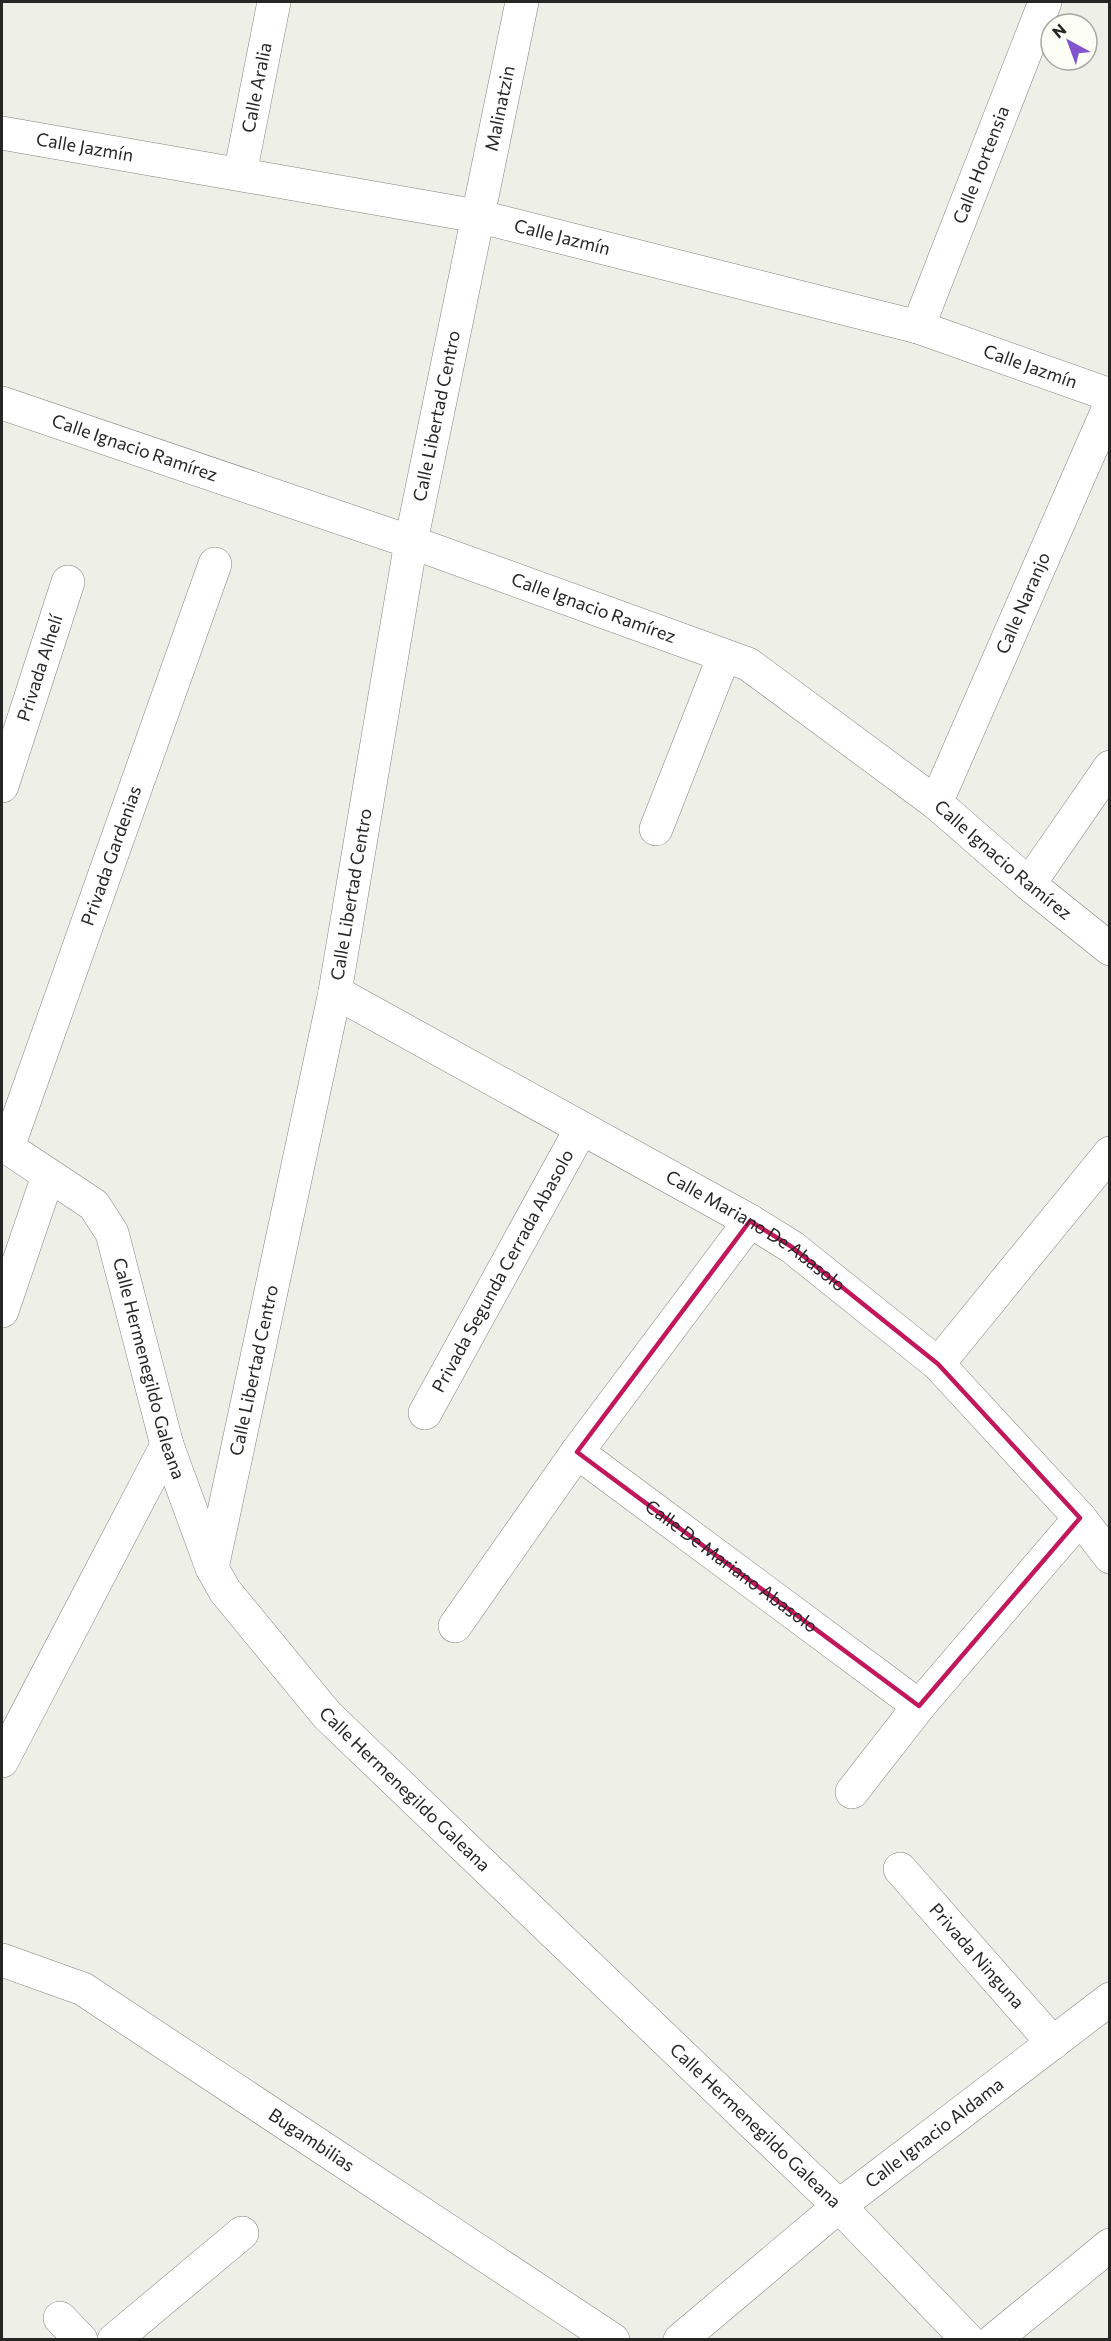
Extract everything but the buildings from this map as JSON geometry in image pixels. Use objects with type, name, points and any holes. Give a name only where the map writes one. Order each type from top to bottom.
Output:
[{"type":"street","name":"Calle Aralia","points":[[240,174],[274,2]]},
{"type":"street","name":"Malinatzin","points":[[477,216],[522,2]]},
{"type":"street","name":"Calle Hortensia","points":[[918,327],[1045,2]]},
{"type":"street","name":"Calle Jazmín","points":[[2,133],[477,216],[918,327],[1110,395]]},
{"type":"street","name":"Calle Libertad Centro","points":[[212,1568],[335,992],[411,542],[477,216]]},
{"type":"street","name":"Calle Ignacio Ramírez","points":[[2,403],[411,542],[748,664],[936,803],[1029,884],[1110,949]]},
{"type":"street","name":"Calle Naranjo","points":[[936,803],[1110,405]]},
{"type":"street","name":"Privada Gardenias","points":[[5,1146],[215,564]]},
{"type":"street","name":"Privada Alhelí","points":[[2,786],[68,582]]},
{"type":"street","points":[[656,829],[724,656]]},
{"type":"street","points":[[1029,884],[1110,767]]},
{"type":"street","name":"Calle Mariano De Abasolo","points":[[335,992],[750,1221],[792,1247],[938,1364],[1080,1518],[1110,1557]]},
{"type":"street","name":"Privada Segunda Cerrada Abasolo","points":[[425,1413],[581,1129]]},
{"type":"street","name":"Calle Hermenegildo Galeana","points":[[5,1146],[94,1205],[112,1233],[166,1445],[212,1568],[225,1591],[327,1715],[839,2206],[968,2340]]},
{"type":"street","points":[[938,1364],[1110,1153]]},
{"type":"street","points":[[2,1311],[48,1176]]},
{"type":"street","points":[[455,1626],[577,1452],[750,1221]]},
{"type":"street","points":[[2,1761],[166,1445]]},
{"type":"street","name":"Calle De Mariano Abasolo","points":[[577,1452],[919,1706]]},
{"type":"street","points":[[852,1792],[919,1706],[1080,1518]]},
{"type":"street","name":"Privada Ninguna","points":[[900,1869],[1053,2043]]},
{"type":"street","name":"Bugambilias","points":[[2,1960],[83,1989],[613,2340]]},
{"type":"street","name":"Calle Ignacio Aldama","points":[[680,2340],[839,2206],[1110,1999]]},
{"type":"street","points":[[114,2340],[242,2234]]},
{"type":"street","points":[[994,2340],[1110,2245]]},
{"type":"highlighted area","points":[[750,1221],[792,1247],[938,1364],[1080,1518],[919,1706],[577,1452]]}]
